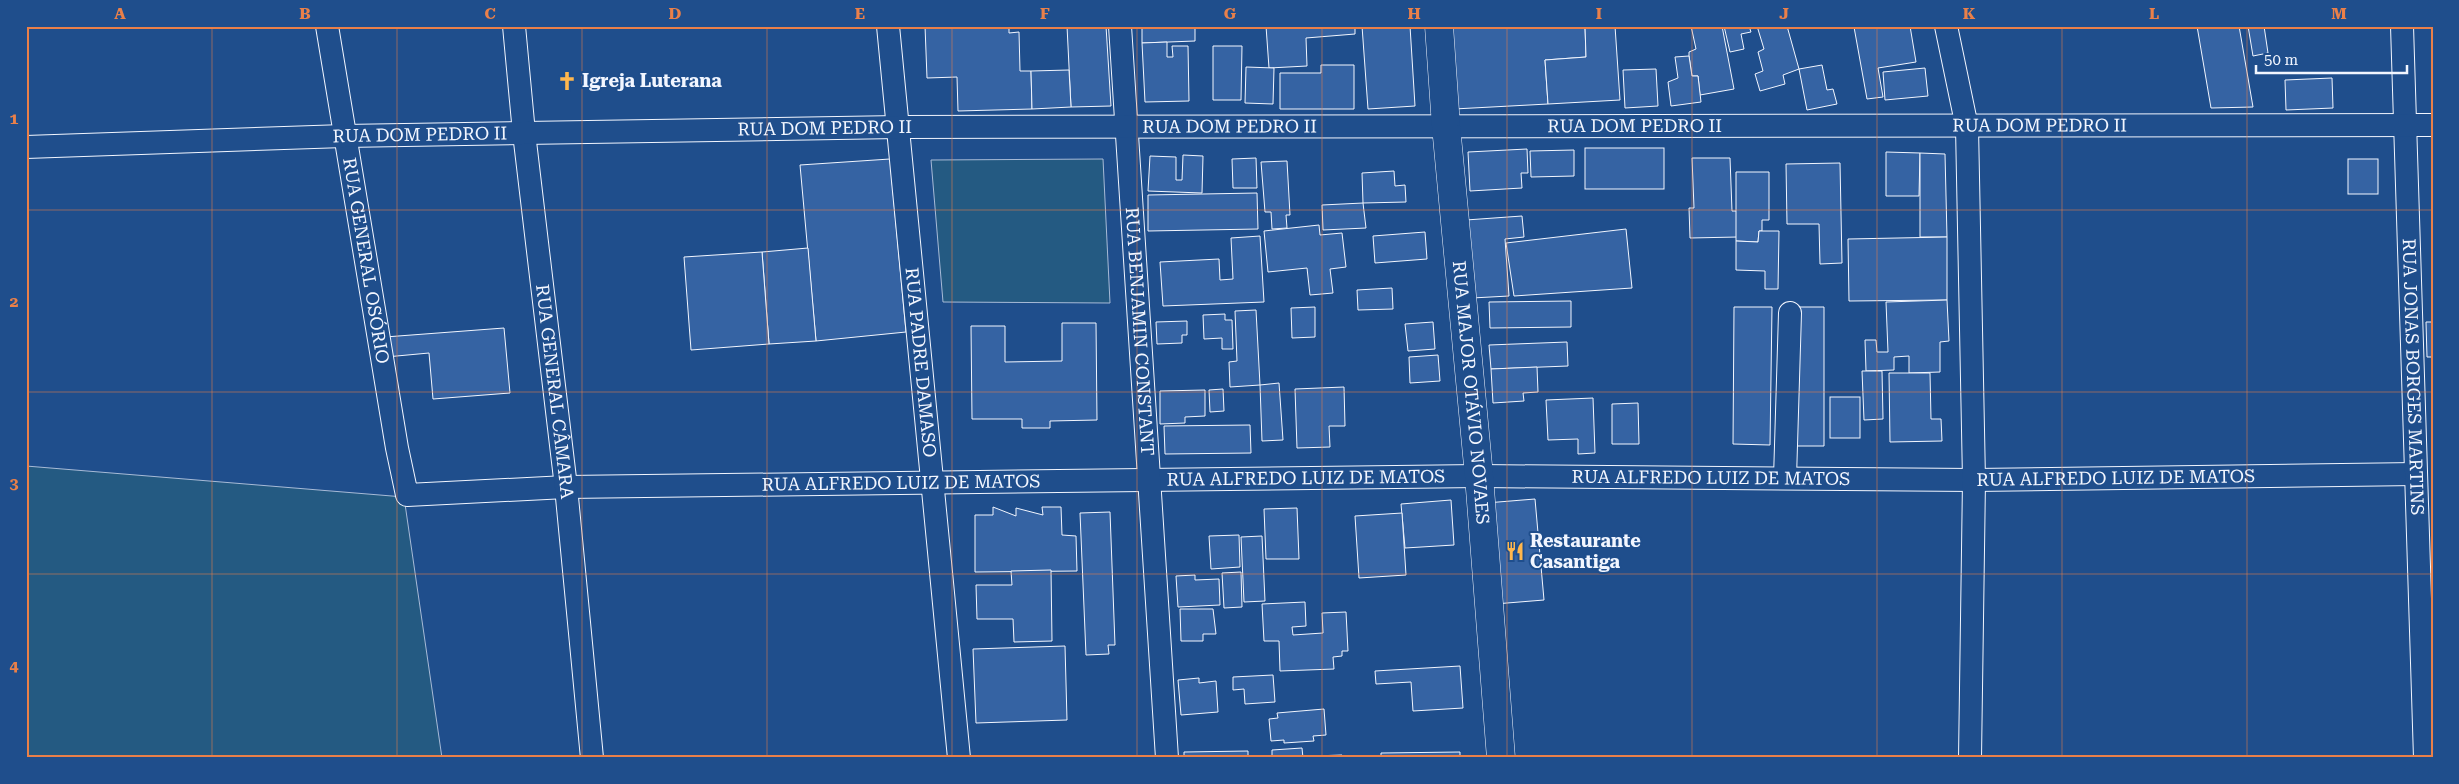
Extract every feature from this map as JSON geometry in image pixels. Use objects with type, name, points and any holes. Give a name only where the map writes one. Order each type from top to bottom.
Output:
[{"type":"main road","name":"RUA MAJOR OTÁVIO NOVAES","points":[[1439,26],[1446,126],[1479,476],[1501,758]]},
{"type":"street","name":"RUA GENERAL OSÓRIO","points":[[327,26],[397,448],[407,495]]},
{"type":"street","name":"RUA GENERAL CÂMARA","points":[[514,26],[524,133],[566,487],[592,758]]},
{"type":"street","name":"RUA PADRE DAMASO","points":[[888,26],[959,758]]},
{"type":"street","name":"RUA BENJAMIN CONSTANT","points":[[1120,26],[1167,758]]},
{"type":"street","points":[[1946,26],[1967,127],[1974,480],[1970,758]]},
{"type":"street","name":"RUA JONAS BORGES MARTINS","points":[[2402,26],[2423,477],[2425,758]]},
{"type":"street","name":"RUA DOM PEDRO II","points":[[26,146],[344,136],[898,127],[2433,125]]},
{"type":"street","points":[[1785,478],[1790,313]]},
{"type":"street","name":"RUA ALFREDO LUIZ DE MATOS","points":[[407,495],[566,487],[1479,476],[1974,480],[2423,477]]},
{"type":"shaded area","points":[[1103,159],[1110,303],[943,302],[931,160]]},
{"type":"shaded area","points":[[26,466],[404,497],[442,758],[26,758]]},
{"type":"building","points":[[925,26],[1009,26],[1009,33],[1019,32],[1020,71],[1031,71],[1032,109],[958,111],[957,77],[927,78]]},
{"type":"building","points":[[1067,26],[1106,26],[1111,106],[1071,107]]},
{"type":"building","points":[[1195,26],[1195,41],[1142,43],[1142,27]]},
{"type":"building","points":[[1266,26],[1355,26],[1355,34],[1306,38],[1307,66],[1269,68]]},
{"type":"building","points":[[1362,26],[1410,26],[1415,106],[1368,109]]},
{"type":"building","points":[[1449,26],[1585,26],[1586,57],[1545,60],[1548,104],[1454,109]]},
{"type":"building","points":[[1585,26],[1615,26],[1620,100],[1548,104],[1545,60],[1586,57]]},
{"type":"building","points":[[1691,26],[1722,26],[1734,89],[1700,95],[1698,76],[1692,76],[1689,56],[1689,52],[1696,49]]},
{"type":"building","points":[[1724,26],[1749,26],[1751,32],[1741,34],[1744,49],[1730,52]]},
{"type":"building","points":[[1757,26],[1787,26],[1799,69],[1783,75],[1785,84],[1760,91],[1755,74],[1763,71],[1758,52],[1764,49]]},
{"type":"building","points":[[1910,26],[1916,62],[1878,68],[1883,97],[1867,99],[1854,27]]},
{"type":"building","points":[[2197,26],[2239,26],[2253,107],[2211,108]]},
{"type":"building","points":[[2248,26],[2264,26],[2268,53],[2253,56]]},
{"type":"building","points":[[1167,42],[1167,57],[1173,57],[1172,46],[1188,46],[1189,101],[1145,102],[1142,43]]},
{"type":"building","points":[[1213,46],[1242,46],[1241,100],[1213,100]]},
{"type":"building","points":[[1689,56],[1692,76],[1698,76],[1701,102],[1671,106],[1668,82],[1678,78],[1675,57]]},
{"type":"building","points":[[1321,65],[1354,65],[1354,109],[1280,109],[1280,73],[1321,73]]},
{"type":"building","points":[[1822,65],[1827,90],[1833,89],[1837,104],[1807,110],[1799,69]]},
{"type":"building","points":[[1246,67],[1274,68],[1273,104],[1245,103]]},
{"type":"building","points":[[1925,68],[1928,96],[1885,100],[1883,72]]},
{"type":"building","points":[[1656,69],[1658,106],[1625,108],[1623,70]]},
{"type":"building","points":[[1069,70],[1071,107],[1032,109],[1031,71]]},
{"type":"building","points":[[2332,78],[2333,108],[2286,110],[2285,80]]},
{"type":"building","points":[[1585,148],[1664,148],[1664,189],[1585,189]]},
{"type":"building","points":[[1527,149],[1528,173],[1521,173],[1522,188],[1470,191],[1468,152]]},
{"type":"building","points":[[1574,150],[1574,176],[1531,177],[1530,151]]},
{"type":"building","points":[[1886,152],[1920,153],[1919,196],[1886,196]]},
{"type":"building","points":[[1920,153],[1945,154],[1947,237],[1920,237]]},
{"type":"building","points":[[1183,155],[1203,156],[1202,193],[1148,191],[1150,156],[1176,157],[1176,180],[1182,180]]},
{"type":"building","points":[[1256,158],[1257,188],[1233,188],[1232,159]]},
{"type":"building","points":[[1692,158],[1730,158],[1732,211],[1737,211],[1738,237],[1690,238],[1689,208],[1694,208]]},
{"type":"building","points":[[890,159],[906,332],[816,341],[800,165]]},
{"type":"building","points":[[2348,159],[2378,159],[2378,194],[2348,194]]},
{"type":"building","points":[[1287,161],[1290,215],[1286,215],[1287,228],[1272,229],[1271,212],[1265,212],[1261,162]]},
{"type":"building","points":[[1840,163],[1842,263],[1820,264],[1819,224],[1787,224],[1786,164]]},
{"type":"building","points":[[1394,171],[1395,186],[1405,185],[1406,202],[1363,203],[1362,173]]},
{"type":"building","points":[[1736,172],[1769,172],[1769,220],[1762,220],[1762,231],[1759,231],[1758,242],[1736,241]]},
{"type":"building","points":[[1257,193],[1258,229],[1148,231],[1148,195]]},
{"type":"building","points":[[1363,203],[1366,228],[1323,230],[1322,205]]},
{"type":"building","points":[[1522,216],[1524,237],[1505,239],[1509,296],[1472,298],[1466,220]]},
{"type":"building","points":[[1319,225],[1320,235],[1342,233],[1346,267],[1330,269],[1333,293],[1310,295],[1307,268],[1268,272],[1264,231]]},
{"type":"building","points":[[1626,229],[1632,288],[1514,296],[1506,243]]},
{"type":"building","points":[[1759,231],[1779,231],[1778,289],[1765,289],[1765,271],[1736,270],[1736,241],[1758,242]]},
{"type":"building","points":[[1425,232],[1427,259],[1375,263],[1373,236]]},
{"type":"building","points":[[1260,236],[1264,302],[1163,306],[1160,262],[1219,259],[1220,280],[1233,279],[1231,238]]},
{"type":"building","points":[[1947,237],[1947,300],[1849,301],[1848,239]]},
{"type":"building","points":[[808,248],[816,341],[769,344],[762,252]]},
{"type":"building","points":[[762,252],[769,344],[691,350],[684,257]]},
{"type":"building","points":[[1392,288],[1393,309],[1358,310],[1357,290]]},
{"type":"building","points":[[1947,300],[1949,341],[1940,342],[1940,372],[1909,373],[1909,356],[1894,357],[1894,370],[1866,371],[1865,340],[1876,340],[1877,352],[1888,352],[1886,302]]},
{"type":"building","points":[[1571,301],[1571,327],[1490,328],[1489,302]]},
{"type":"building","points":[[1315,307],[1315,337],[1292,338],[1291,308]]},
{"type":"building","points":[[1734,307],[1772,307],[1770,445],[1733,444]]},
{"type":"building","points":[[1792,307],[1824,307],[1824,446],[1791,446]]},
{"type":"building","points":[[1256,310],[1260,385],[1230,387],[1229,362],[1237,361],[1235,311]]},
{"type":"building","points":[[1225,314],[1225,320],[1232,320],[1233,349],[1222,349],[1222,338],[1204,339],[1203,315]]},
{"type":"building","points":[[1187,321],[1187,335],[1182,335],[1182,343],[1157,344],[1156,322]]},
{"type":"building","points":[[1433,322],[1435,349],[1408,351],[1405,324]]},
{"type":"building","points":[[2426,322],[2433,322],[2433,357],[2427,357]]},
{"type":"building","points":[[1062,323],[1096,323],[1097,420],[1050,421],[1050,428],[1022,428],[1022,419],[972,419],[971,326],[1005,326],[1005,362],[1062,361]]},
{"type":"building","points":[[504,328],[510,393],[433,399],[429,353],[386,357],[385,337]]},
{"type":"building","points":[[1567,342],[1568,366],[1491,369],[1489,345]]},
{"type":"building","points":[[1438,355],[1440,381],[1410,383],[1409,357]]},
{"type":"building","points":[[1537,367],[1538,392],[1523,393],[1524,401],[1493,403],[1491,369]]},
{"type":"building","points":[[1862,371],[1882,371],[1883,419],[1864,420]]},
{"type":"building","points":[[1889,373],[1930,373],[1931,419],[1941,419],[1942,441],[1890,442]]},
{"type":"building","points":[[1279,383],[1283,440],[1262,441],[1260,385]]},
{"type":"building","points":[[1344,387],[1345,426],[1329,426],[1330,447],[1297,448],[1295,389]]},
{"type":"building","points":[[1223,389],[1224,411],[1210,412],[1209,390]]},
{"type":"building","points":[[1205,390],[1205,416],[1185,417],[1185,423],[1160,424],[1160,391]]},
{"type":"building","points":[[1830,397],[1860,397],[1860,438],[1830,438]]},
{"type":"building","points":[[1593,398],[1595,453],[1578,454],[1578,439],[1548,440],[1546,400]]},
{"type":"building","points":[[1638,403],[1639,444],[1612,444],[1612,404]]},
{"type":"building","points":[[1250,425],[1251,453],[1165,454],[1164,426]]},
{"type":"building","name":"Restaurante Casantiga","points":[[1535,499],[1544,600],[1495,604],[1486,503]]},
{"type":"building","points":[[1451,500],[1454,545],[1405,548],[1401,504]]},
{"type":"building","points":[[993,507],[1016,516],[1016,508],[1043,515],[1042,507],[1061,507],[1062,535],[1076,536],[1077,571],[975,572],[975,515],[993,515]]},
{"type":"building","points":[[1297,508],[1299,559],[1266,559],[1264,509]]},
{"type":"building","points":[[1110,512],[1115,645],[1108,645],[1109,654],[1086,655],[1080,513]]},
{"type":"building","points":[[1402,513],[1406,575],[1359,578],[1355,516]]},
{"type":"building","points":[[1239,535],[1240,567],[1211,569],[1209,536]]},
{"type":"building","points":[[1262,536],[1265,601],[1244,602],[1241,537]]},
{"type":"building","points":[[1051,570],[1052,641],[1014,642],[1013,619],[977,619],[976,585],[1012,585],[1011,571]]},
{"type":"building","points":[[1241,572],[1242,607],[1224,608],[1222,573]]},
{"type":"building","points":[[1195,575],[1195,580],[1219,579],[1220,605],[1178,607],[1176,576]]},
{"type":"building","points":[[1305,602],[1306,626],[1292,627],[1293,635],[1323,633],[1322,613],[1346,612],[1348,651],[1342,651],[1342,656],[1333,657],[1334,669],[1280,671],[1279,641],[1264,641],[1262,604]]},
{"type":"building","points":[[1180,609],[1213,609],[1216,634],[1203,634],[1203,641],[1181,641]]},
{"type":"building","points":[[1065,646],[1067,720],[976,723],[973,649]]},
{"type":"building","points":[[1460,666],[1463,708],[1413,711],[1411,682],[1376,684],[1375,671]]},
{"type":"building","points":[[1273,675],[1275,702],[1245,704],[1244,689],[1233,690],[1233,677]]},
{"type":"building","points":[[1199,678],[1199,683],[1216,681],[1218,712],[1181,715],[1178,680]]},
{"type":"building","points":[[1324,709],[1326,735],[1313,736],[1314,741],[1284,743],[1284,740],[1271,741],[1269,719],[1278,718],[1277,713]]},
{"type":"building","points":[[1302,748],[1303,758],[1272,758],[1272,750]]},
{"type":"building","points":[[1248,751],[1248,758],[1184,758],[1184,752]]},
{"type":"building","points":[[1460,752],[1460,758],[1381,758],[1381,753]]},
{"type":"building","points":[[1342,755],[1342,758],[1314,758],[1314,756]]},
{"type":"place","name":"Igreja Luterana","points":[[567,81]]},
{"type":"place","name":"Restaurante Casantiga","points":[[1515,551]]}]
